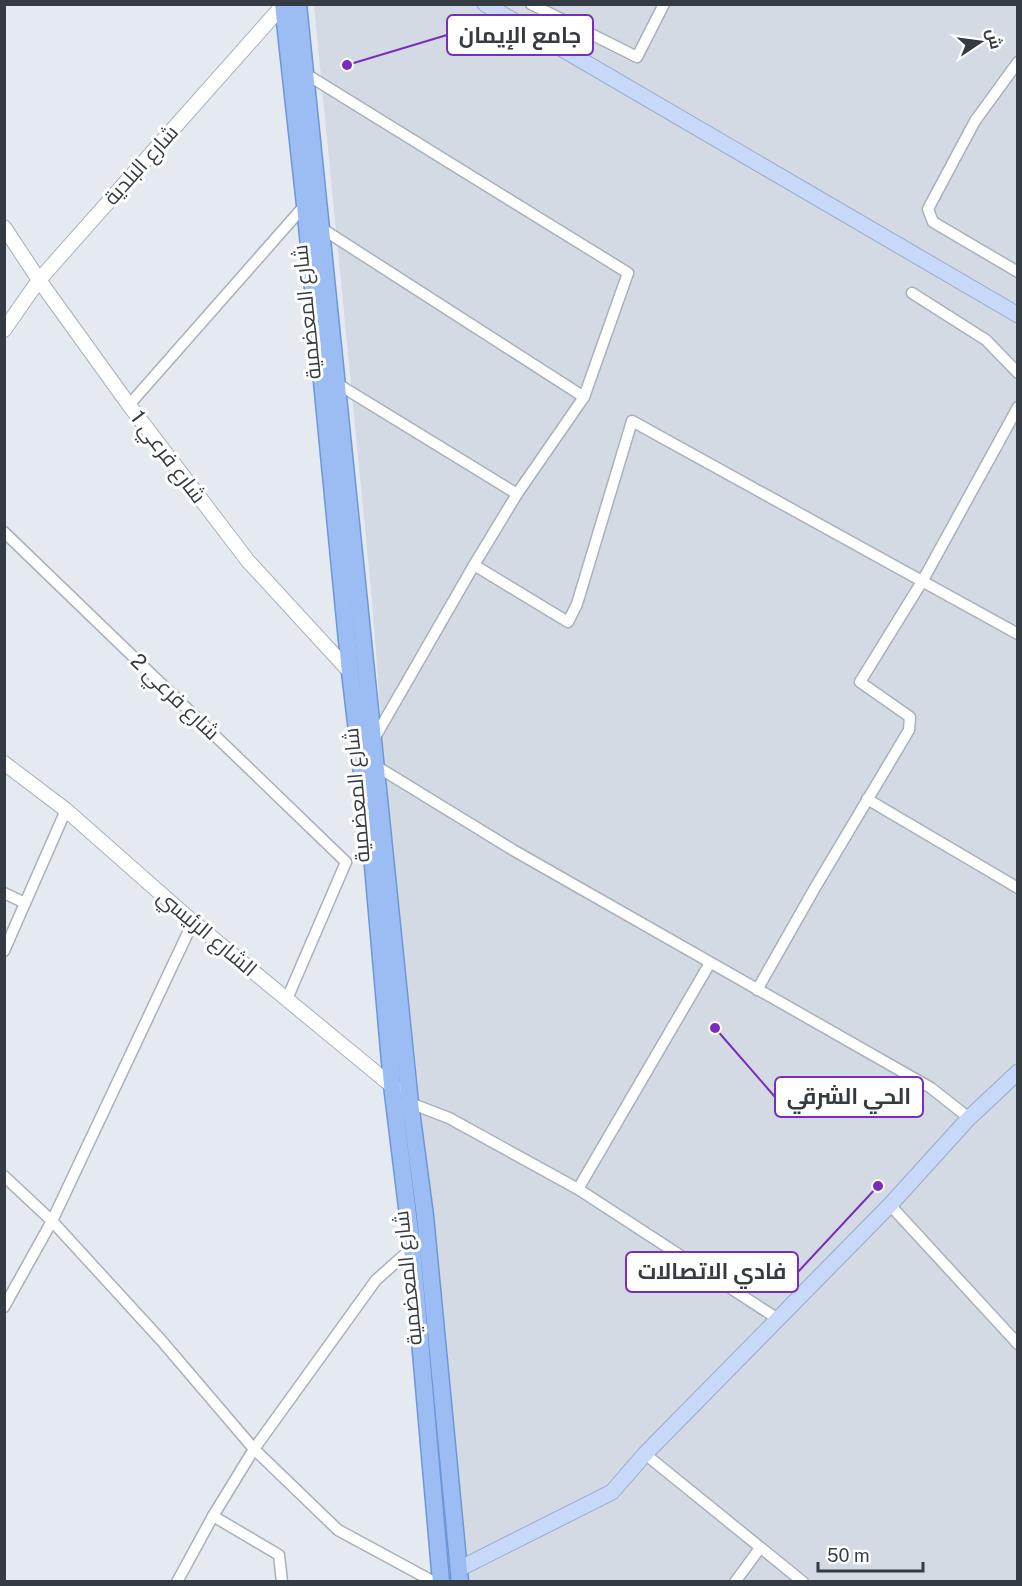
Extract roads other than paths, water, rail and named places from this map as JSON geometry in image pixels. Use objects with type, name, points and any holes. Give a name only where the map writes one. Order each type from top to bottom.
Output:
[{"type":"main road","name":"شارع المعضمية","points":[[298,4],[410,1103],[425,1216],[459,1575]]},
{"type":"main road","points":[[485,4],[1017,315]]},
{"type":"main road","name":"شارع المعضمية","points":[[283,5],[305,205],[350,672],[373,867],[392,1085],[412,1248],[441,1581]]},
{"type":"main road","points":[[459,1575],[612,1492],[645,1454],[891,1205],[969,1118],[1017,1072]]},
{"type":"main road","points":[[408,1218],[425,1216]]},
{"type":"street","points":[[531,4],[637,57],[664,4]]},
{"type":"street","name":"شارع البلدية","points":[[4,330],[39,280],[283,5]]},
{"type":"street","points":[[1017,62],[975,121],[928,209],[933,222],[1017,272]]},
{"type":"street","points":[[306,74],[628,273],[584,397],[517,494],[374,739]]},
{"type":"street","points":[[129,405],[305,205]]},
{"type":"street","name":"شارع فرعي 1","points":[[4,227],[39,280],[129,405],[248,561],[350,672]]},
{"type":"street","points":[[321,228],[584,397]]},
{"type":"street","points":[[912,292],[986,340],[1017,373]]},
{"type":"street","points":[[336,383],[517,494]]},
{"type":"street","points":[[757,990],[909,730],[910,717],[860,682],[923,580],[1017,407]]},
{"type":"street","points":[[474,565],[568,622],[577,604],[632,421],[1017,634]]},
{"type":"street","name":"شارع فرعي 2","points":[[4,532],[346,862],[287,999]]},
{"type":"street","name":"الشارع الرئيسي","points":[[4,763],[66,810],[193,922],[392,1085],[410,1103]]},
{"type":"street","points":[[376,766],[513,850],[931,1088],[969,1118]]},
{"type":"street","points":[[867,800],[1017,888]]},
{"type":"street","points":[[4,951],[66,810]]},
{"type":"street","points":[[4,893],[25,903]]},
{"type":"street","points":[[4,1307],[52,1221],[193,922]]},
{"type":"street","points":[[579,1189],[710,963]]},
{"type":"street","points":[[410,1103],[449,1118],[579,1189],[778,1319]]},
{"type":"street","points":[[4,1176],[52,1221],[161,1340],[254,1449],[338,1530],[434,1581]]},
{"type":"street","points":[[891,1205],[1017,1344]]},
{"type":"street","points":[[177,1581],[254,1449],[376,1280],[412,1248]]},
{"type":"street","points":[[645,1454],[803,1581]]},
{"type":"street","points":[[213,1516],[279,1555],[282,1581]]},
{"type":"street","points":[[735,1581],[760,1548]]},
{"type":"place","name":"جامع الإيمان","points":[[347,65]]},
{"type":"place","name":"الحي الشرقي","points":[[715,1028]]},
{"type":"place","name":"فادي الاتصالات","points":[[878,1186]]}]
